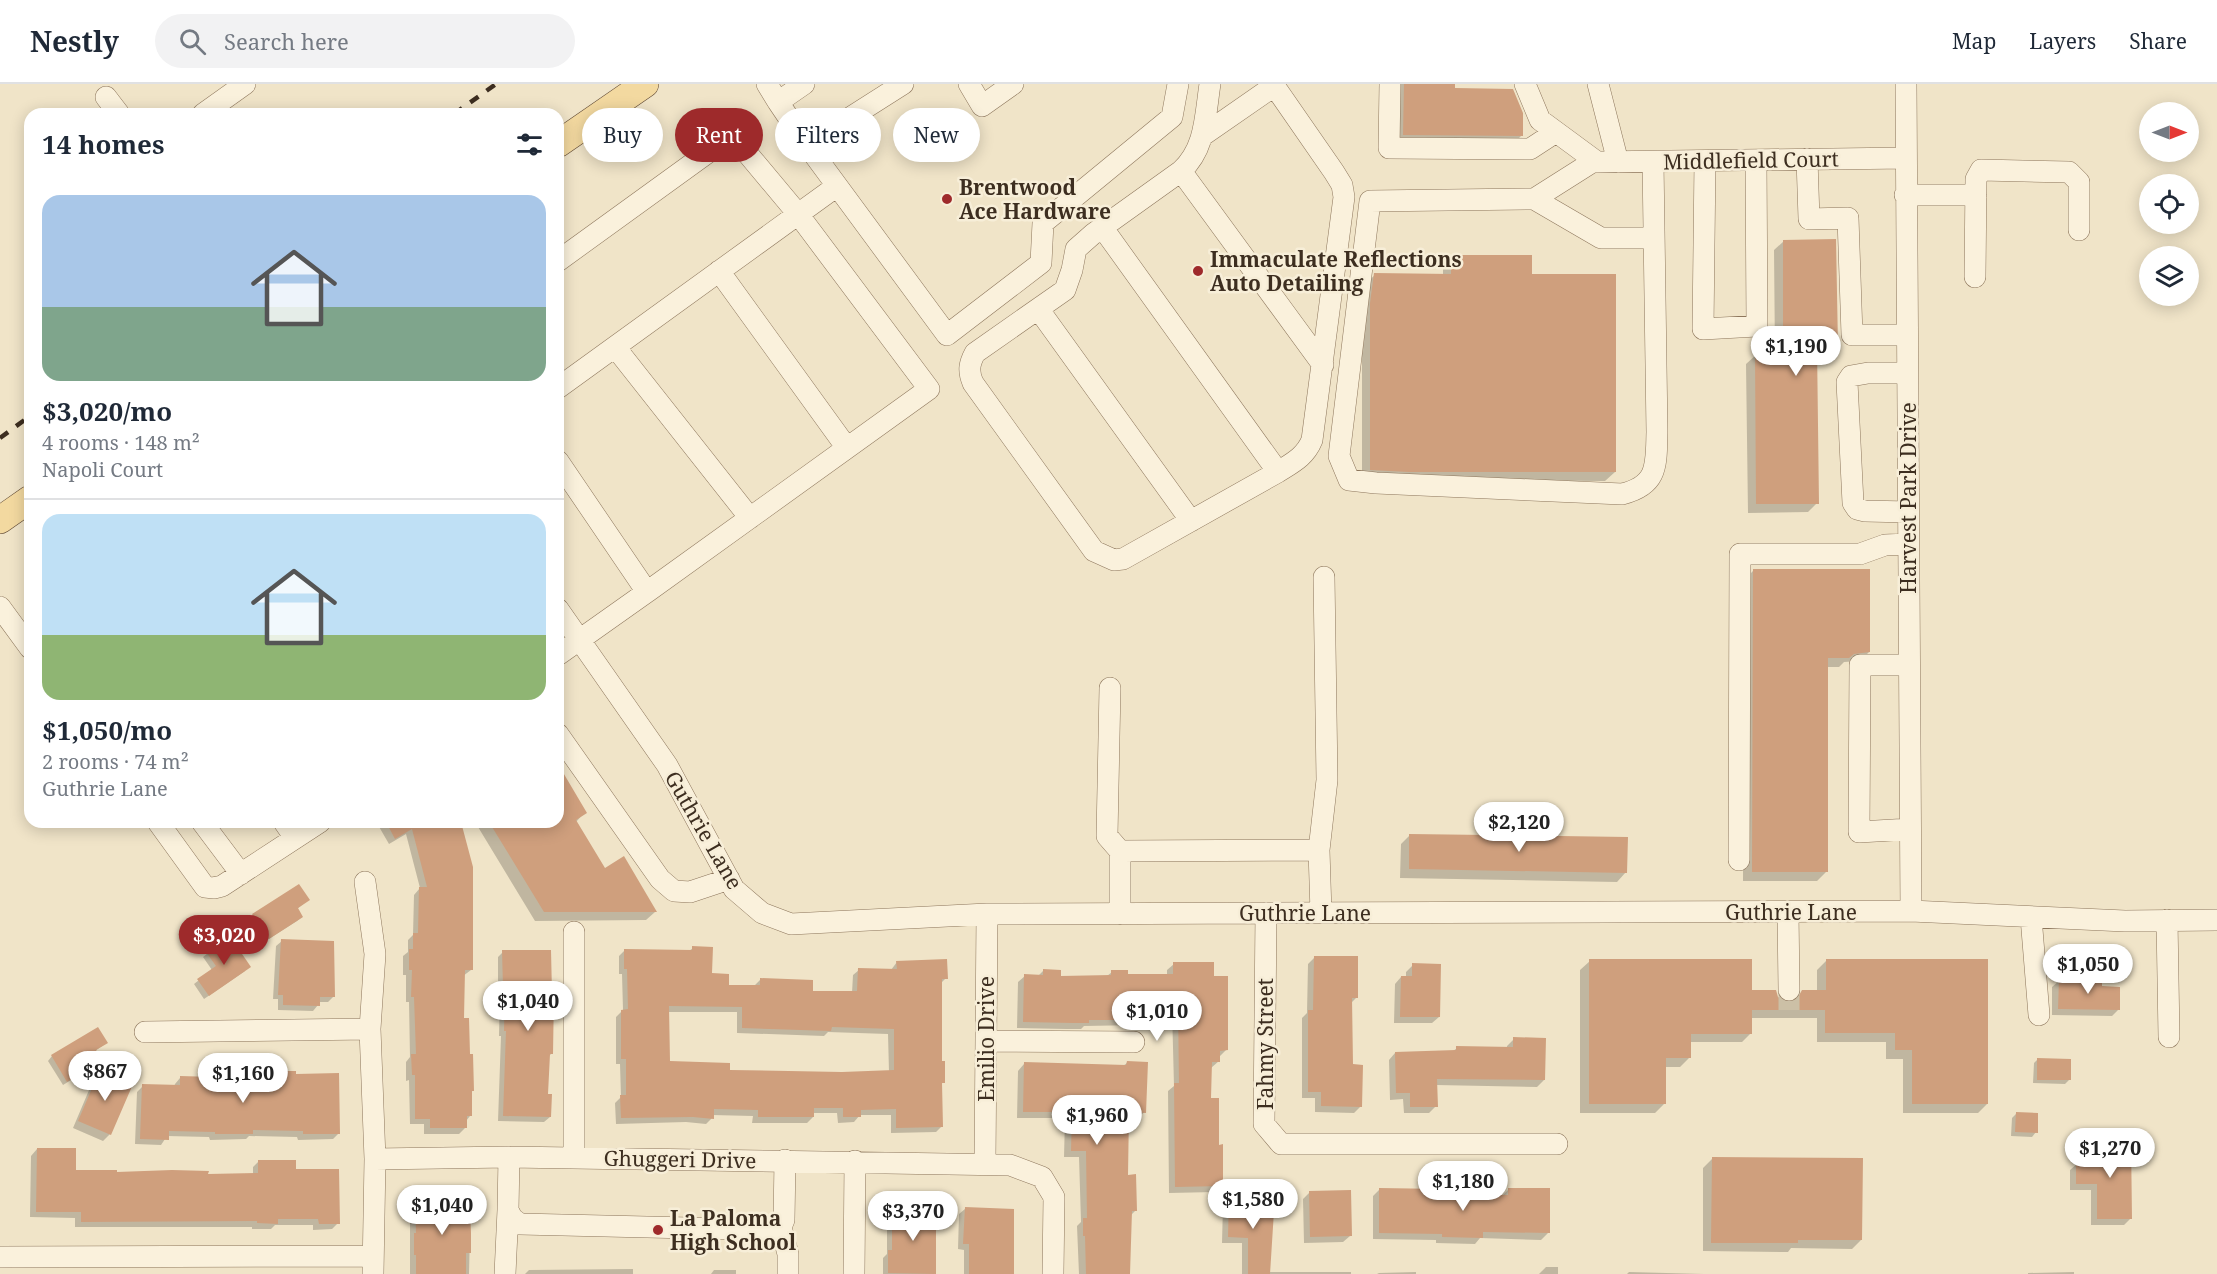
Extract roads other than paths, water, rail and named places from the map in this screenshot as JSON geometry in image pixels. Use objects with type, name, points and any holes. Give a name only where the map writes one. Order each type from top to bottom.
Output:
[{"type":"main road","points":[[564,140],[645,84]]},
{"type":"main road","points":[[0,520],[24,504]]},
{"type":"street","points":[[211,108],[245,84]]},
{"type":"street","points":[[767,84],[782,108]]},
{"type":"street","points":[[778,102],[804,84]]},
{"type":"street","points":[[865,108],[903,84]]},
{"type":"street","points":[[969,84],[982,106],[1013,84]]},
{"type":"street","points":[[819,162],[946,336],[1041,262],[1043,223],[1172,117],[1178,84]]},
{"type":"street","points":[[1202,136],[1274,85],[1342,185],[1344,197],[1312,440],[1301,458],[1272,476],[1123,559],[1114,560],[1094,551],[973,383],[969,373],[970,362],[975,353],[1065,290],[1076,249],[1098,230],[1192,161],[1202,136],[1210,84]]},
{"type":"street","points":[[1390,84],[1389,148],[1530,149],[1556,132]]},
{"type":"street","points":[[1525,84],[1540,120],[1595,162],[1534,199],[1370,201],[1339,456],[1349,480],[1622,494],[1637,490],[1649,480],[1656,467],[1653,162]]},
{"type":"street","points":[[1598,84],[1618,162]]},
{"type":"street","name":"Harvest Park Drive","points":[[1906,84],[1911,911]]},
{"type":"street","points":[[106,97],[114,108]]},
{"type":"street","points":[[564,257],[732,135],[798,214],[929,389],[564,650]]},
{"type":"street","name":"Middlefield Court","points":[[1595,162],[1905,158]]},
{"type":"street","points":[[1807,159],[1809,219],[1848,218],[1852,336],[1906,335]]},
{"type":"street","points":[[1705,161],[1704,329],[1757,327],[1756,160]]},
{"type":"street","points":[[1975,277],[1977,175],[1981,170],[2069,172],[2079,182],[2079,230]]},
{"type":"street","points":[[1181,171],[1323,365]]},
{"type":"street","points":[[564,384],[837,186]]},
{"type":"street","points":[[1905,195],[1976,195]]},
{"type":"street","points":[[1534,199],[1601,238],[1654,238]]},
{"type":"street","points":[[1098,230],[1272,476]]},
{"type":"street","points":[[719,271],[847,448]]},
{"type":"street","points":[[1039,310],[1191,521]]},
{"type":"street","points":[[615,347],[750,518]]},
{"type":"street","points":[[1907,373],[1868,373],[1851,376],[1847,382],[1853,503],[1857,509],[1865,511],[1908,512]]},
{"type":"street","points":[[564,470],[647,592]]},
{"type":"street","points":[[1739,860],[1740,554],[1860,554],[1886,545],[1908,544]]},
{"type":"street","points":[[1321,913],[1319,850],[1327,780],[1324,577]]},
{"type":"street","points":[[0,607],[24,640]]},
{"type":"street","name":"Guthrie Lane","points":[[564,618],[667,765],[734,889],[762,913],[791,924],[987,914],[1911,911],[2125,921],[2217,920]]},
{"type":"street","points":[[1909,664],[1860,664],[1859,832],[1910,829]]},
{"type":"street","points":[[1110,688],[1107,836],[1120,851],[1120,914]]},
{"type":"street","points":[[564,743],[660,879],[674,891],[690,892],[729,879]]},
{"type":"street","points":[[162,828],[205,887],[214,888],[222,886],[241,874],[290,830]]},
{"type":"street","points":[[206,828],[241,874]]},
{"type":"street","points":[[1120,851],[1319,850]]},
{"type":"street","points":[[0,1257],[373,1265],[375,1159],[370,1029],[375,954],[365,882]]},
{"type":"street","points":[[1788,912],[1789,990]]},
{"type":"street","name":"Fahmy Street","points":[[1266,913],[1264,1124],[1281,1144],[1557,1144]]},
{"type":"street","name":"Emilio Drive","points":[[985,1163],[987,914]]},
{"type":"street","points":[[2031,917],[2039,1015]]},
{"type":"street","points":[[2167,920],[2169,1037]]},
{"type":"street","points":[[574,932],[574,1158]]},
{"type":"street","points":[[145,1032],[370,1029]]},
{"type":"street","points":[[986,1041],[1134,1042]]},
{"type":"street","points":[[505,1274],[509,1157]]},
{"type":"street","name":"Ghuggeri Drive","points":[[375,1159],[509,1157],[1010,1165],[1042,1177],[1054,1197],[1053,1274]]},
{"type":"street","points":[[785,1160],[785,1203],[781,1227],[788,1254],[788,1274]]},
{"type":"street","points":[[854,1274],[855,1161]]},
{"type":"street","points":[[508,1210],[512,1218],[520,1224],[529,1225],[774,1230],[781,1227]]},
{"type":"tunnel","points":[[1789,990],[1789,1010]]},
{"type":"railway","points":[[462,108],[496,84]]},
{"type":"railway","points":[[0,438],[24,420]]},
{"type":"place","name":"Brentwood Ace Hardware","points":[[947,199]]},
{"type":"place","name":"Immaculate Reflections Auto Detailing","points":[[1198,271]]},
{"type":"place","name":"La Paloma High School","points":[[658,1230]]}]
